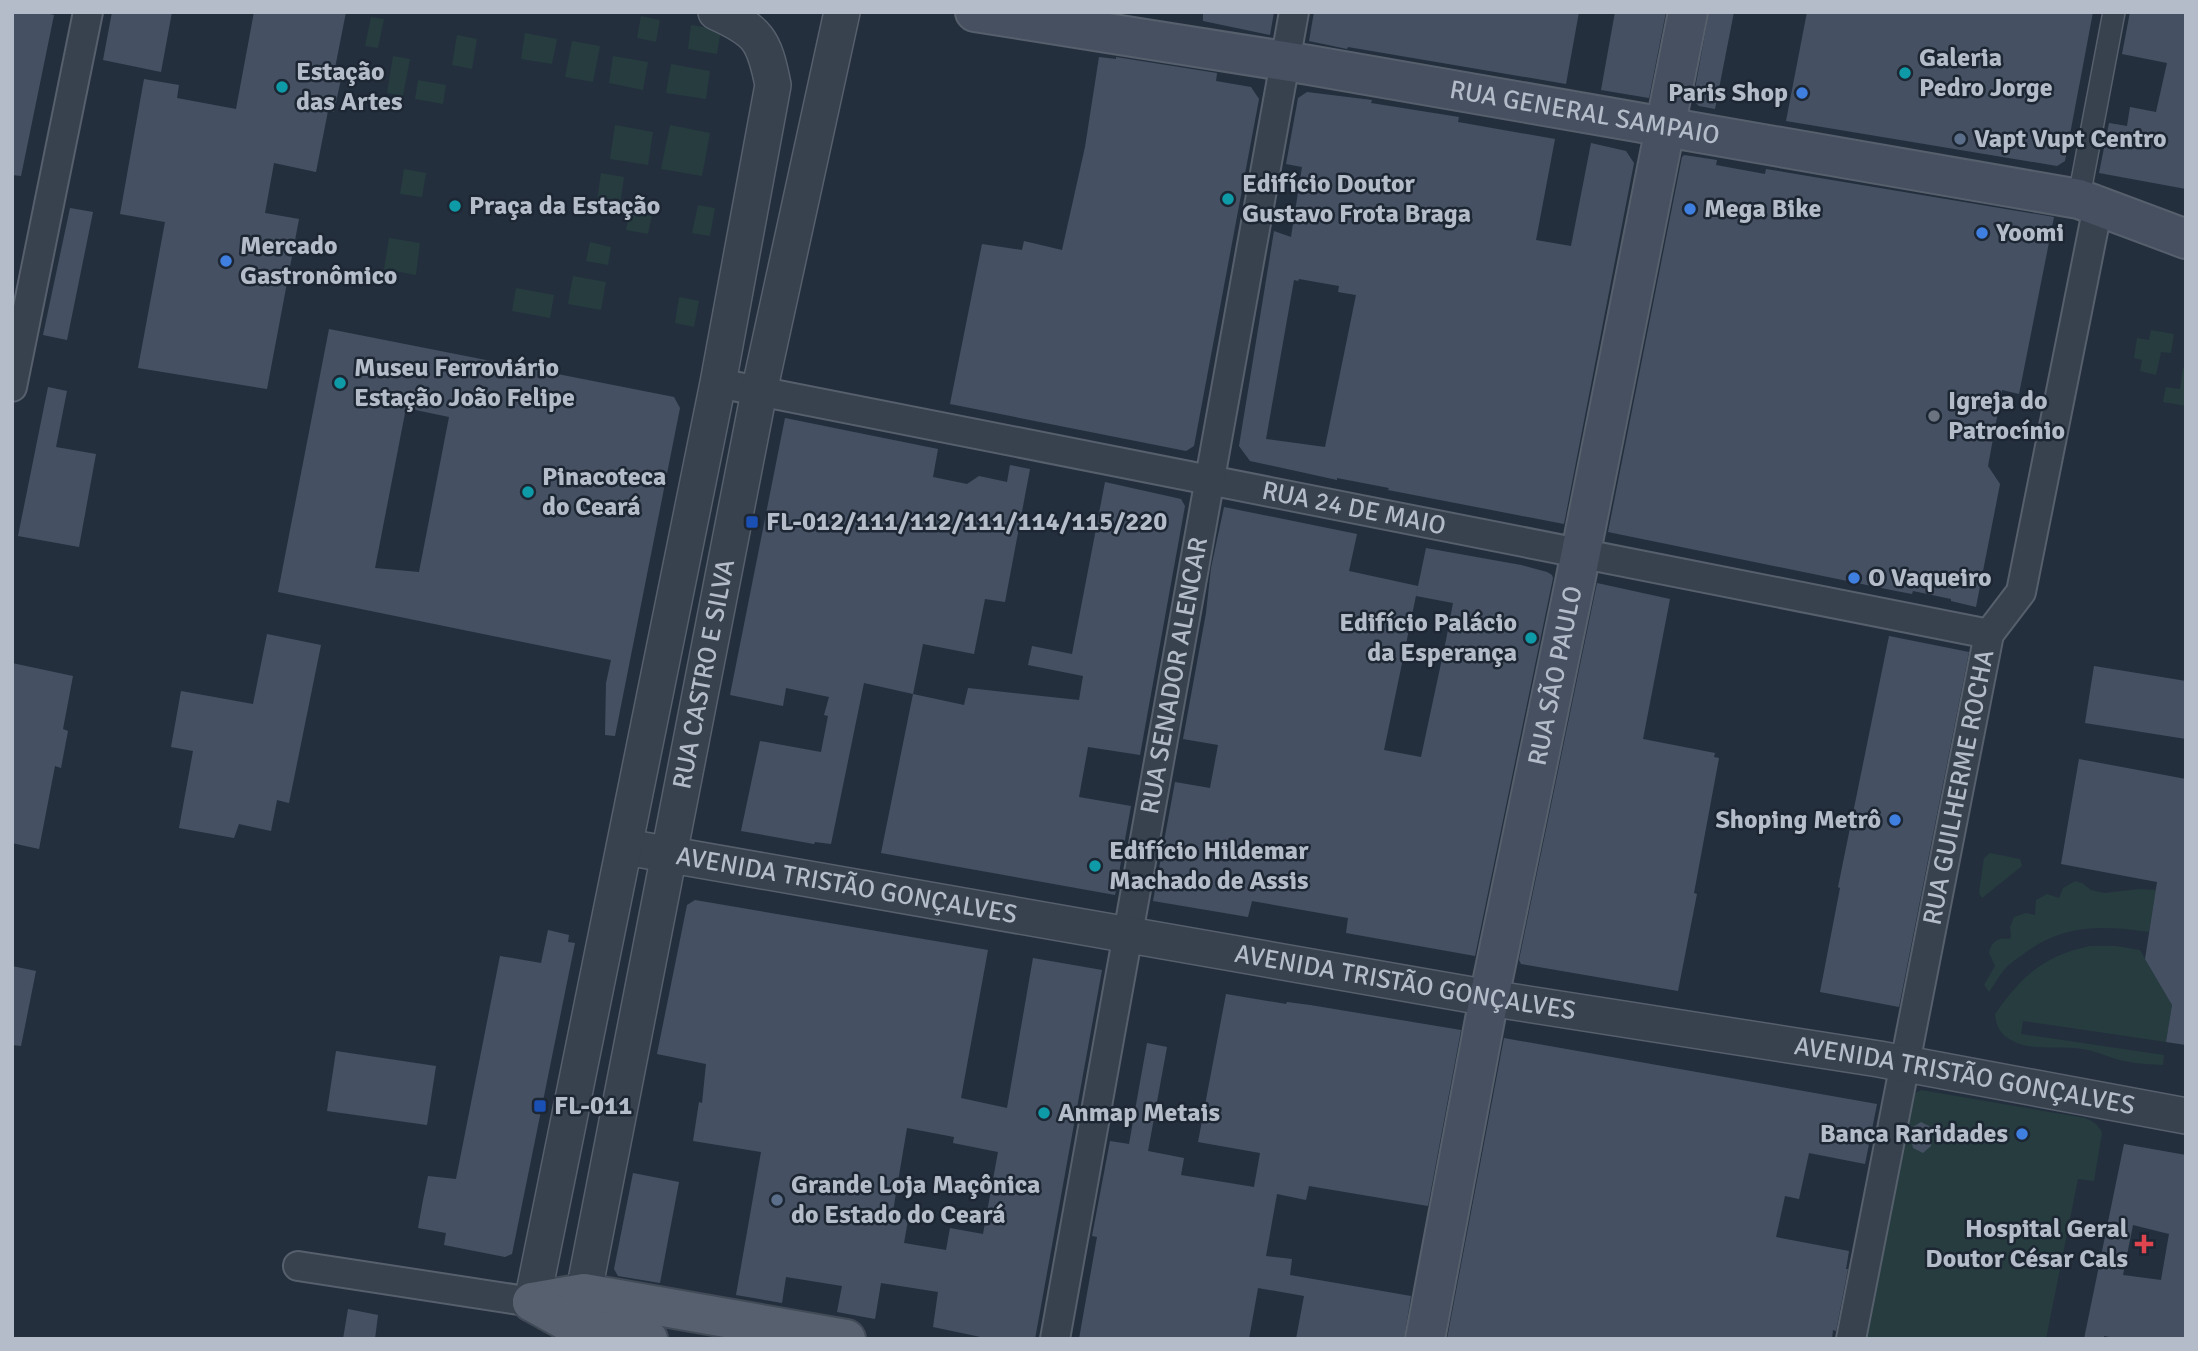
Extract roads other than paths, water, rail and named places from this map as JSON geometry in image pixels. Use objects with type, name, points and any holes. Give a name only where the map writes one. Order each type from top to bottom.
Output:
[{"type":"main road","name":"RUA GENERAL SAMPAIO","points":[[975,12],[1286,61],[2079,199],[2090,194],[2186,239]]},
{"type":"main road","name":"RUA SÃO PAULO","points":[[1425,1339],[1489,999],[1688,12]]},
{"type":"main road","points":[[532,1303],[578,1320],[648,1339]]},
{"type":"main road","points":[[578,1320],[846,1339]]},
{"type":"street","points":[[12,387],[88,12]]},
{"type":"street","name":"RUA CASTRO E SILVA","points":[[532,1303],[718,383],[773,85],[766,53],[756,36],[744,26],[716,12]]},
{"type":"street","name":"RUA CASTRO E SILVA","points":[[578,1320],[759,392],[842,12]]},
{"type":"street","name":"RUA SENADOR ALENCAR","points":[[1055,1339],[1294,12]]},
{"type":"street","name":"RUA GUILHERME ROCHA","points":[[1851,1339],[1989,634],[2021,592],[2090,194],[2114,12]]},
{"type":"street","name":"RUA 24 DE MAIO","points":[[718,383],[1989,634]]},
{"type":"street","name":"AVENIDA TRISTÃO GONÇALVES","points":[[626,847],[1489,999],[1904,1063],[2186,1116]]},
{"type":"street","points":[[298,1266],[532,1303]]},
{"type":"place","name":"Galeria Pedro Jorge","points":[[1905,73]]},
{"type":"place","name":"Estação das Artes","points":[[282,87]]},
{"type":"place","name":"Paris Shop","points":[[1802,93]]},
{"type":"place","name":"Vapt Vupt Centro","points":[[1960,139]]},
{"type":"place","name":"Edifício Doutor Gustavo Frota Braga","points":[[1228,199]]},
{"type":"place","name":"Praça da Estação","points":[[455,206]]},
{"type":"place","name":"Mega Bike","points":[[1690,209]]},
{"type":"place","name":"Yoomi","points":[[1982,233]]},
{"type":"place","name":"Mercado Gastronômico","points":[[226,261]]},
{"type":"place","name":"Museu Ferroviário Estação João Felipe","points":[[340,383]]},
{"type":"place","name":"Igreja do Patrocínio","points":[[1934,416]]},
{"type":"place","name":"Pinacoteca do Ceará","points":[[528,492]]},
{"type":"place","name":"FL-012/111/112/111/114/115/220","points":[[752,522]]},
{"type":"place","name":"O Vaqueiro","points":[[1854,578]]},
{"type":"place","name":"Edifício Palácio da Esperança","points":[[1531,638]]},
{"type":"place","name":"Shoping Metrô","points":[[1895,820]]},
{"type":"place","name":"Edifício Hildemar Machado de Assis","points":[[1095,866]]},
{"type":"place","name":"FL-011","points":[[540,1106]]},
{"type":"place","name":"Anmap Metais","points":[[1044,1113]]},
{"type":"place","name":"Banca Raridades","points":[[2022,1134]]},
{"type":"place","name":"Grande Loja Maçônica do Estado do Ceará","points":[[777,1200]]},
{"type":"place","name":"Hospital Geral Doutor César Cals","points":[[2144,1244]]}]
